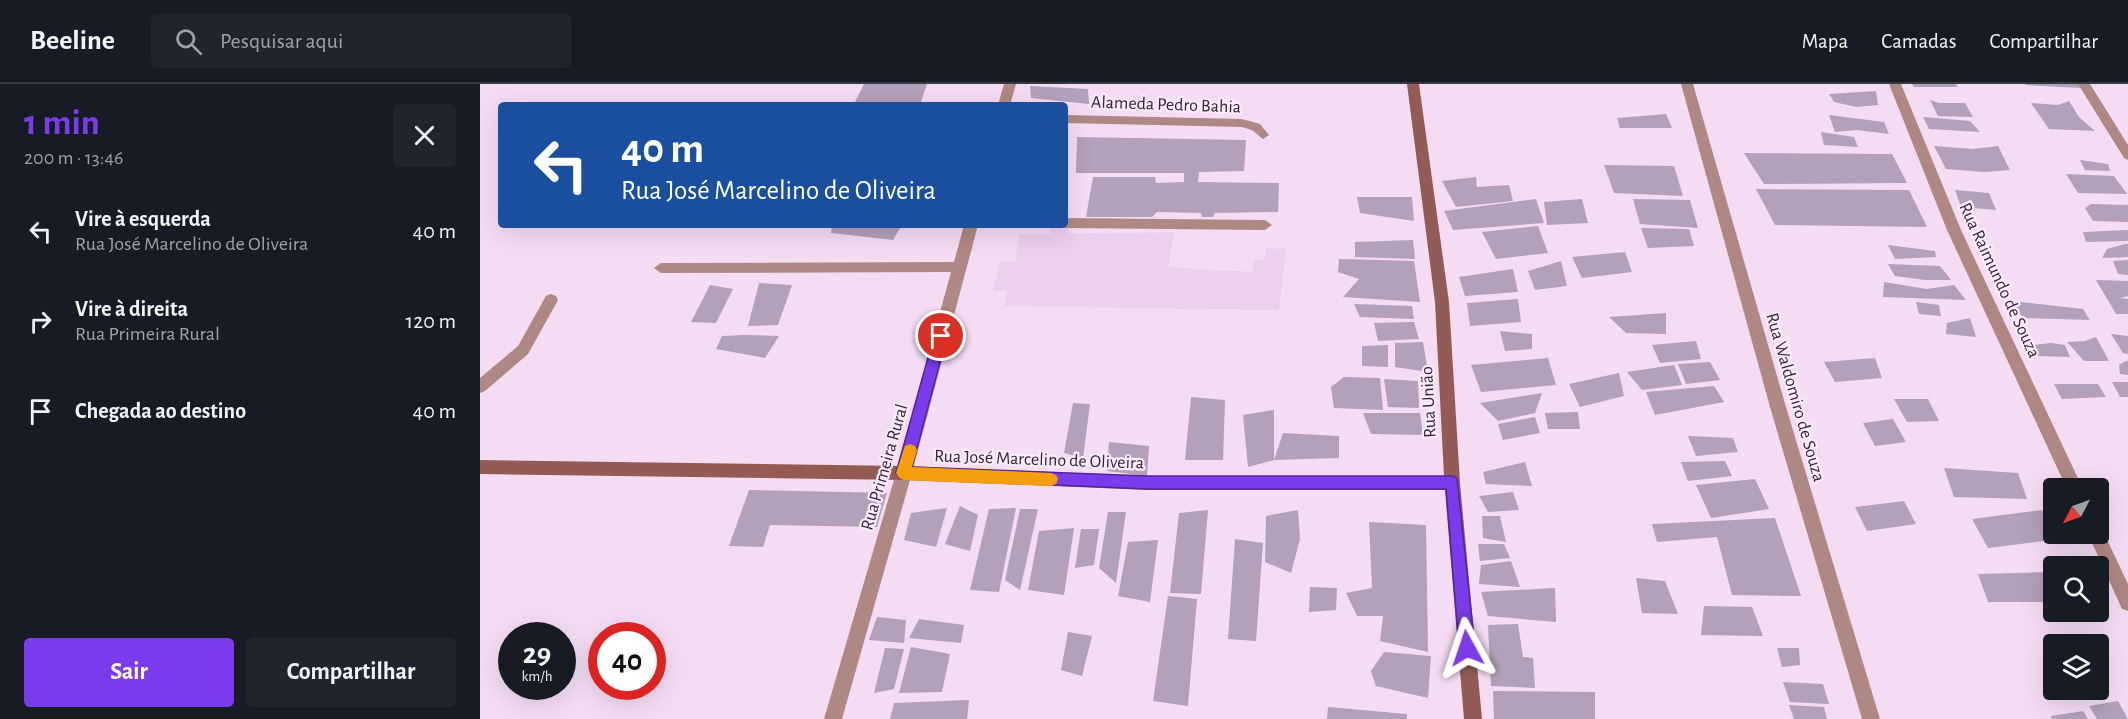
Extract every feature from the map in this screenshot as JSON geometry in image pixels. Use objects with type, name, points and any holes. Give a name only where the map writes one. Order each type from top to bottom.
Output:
[{"type":"street","points":[[1005,102],[1010,84]]},
{"type":"street","name":"Rua União","points":[[1413,84],[1442,302],[1452,483],[1473,719]]},
{"type":"street","name":"Rua Waldomiro de Souza","points":[[1688,84],[1778,407],[1871,719]]},
{"type":"street","name":"Rua Raimundo de Souza","points":[[1895,84],[1954,230],[2070,478]]},
{"type":"street","points":[[2084,84],[2128,155]]},
{"type":"street","name":"Alameda Pedro Bahia","points":[[1068,119],[1242,123],[1256,127],[1263,135]]},
{"type":"street","points":[[1068,223],[1265,225]]},
{"type":"street","name":"Rua Primeira Rural","points":[[833,719],[904,473],[970,228]]},
{"type":"street","points":[[661,268],[959,267]]},
{"type":"street","points":[[480,387],[523,350],[551,300]]},
{"type":"street","name":"Rua José Marcelino de Oliveira","points":[[480,467],[904,473],[1148,483],[1452,483]]},
{"type":"street","points":[[2101,544],[2128,603]]},
{"type":"shaded area","points":[[1051,228],[1067,228],[1070,234],[1174,232],[1168,267],[1252,272],[1255,260],[1265,259],[1266,248],[1286,249],[1279,310],[1005,306],[1007,291],[993,291],[1000,261],[1015,261],[1020,234],[1050,234]]},
{"type":"building","points":[[864,84],[927,84],[921,102],[855,102]]},
{"type":"building","points":[[1912,84],[1956,84],[1958,87],[1914,87]]},
{"type":"building","points":[[2025,84],[2079,84],[2081,88],[2025,85]]},
{"type":"building","points":[[1030,86],[1088,89],[1089,104],[1031,98]]},
{"type":"building","points":[[1876,91],[1878,105],[1856,107],[1834,102],[1829,94]]},
{"type":"building","points":[[1930,100],[1939,103],[1965,103],[1973,117],[1938,116]]},
{"type":"building","points":[[2069,101],[2079,117],[2095,131],[2049,129],[2031,103],[2058,105]]},
{"type":"building","points":[[1666,114],[1672,128],[1620,128],[1617,118]]},
{"type":"building","points":[[1829,115],[1884,122],[1889,134],[1857,130],[1835,132]]},
{"type":"building","points":[[1923,117],[1970,121],[1980,132],[1929,129]]},
{"type":"building","points":[[1821,132],[1854,137],[1858,147],[1824,145]]},
{"type":"building","points":[[1077,137],[1246,140],[1244,171],[1199,172],[1198,182],[1279,183],[1278,212],[1215,213],[1213,217],[1202,217],[1201,213],[1157,212],[1152,217],[1086,217],[1093,177],[1155,177],[1156,183],[1184,182],[1184,173],[1076,173]]},
{"type":"building","points":[[1934,146],[1973,149],[1998,146],[2010,170],[1984,172],[1946,169]]},
{"type":"building","points":[[1744,153],[1892,154],[1907,183],[1764,184]]},
{"type":"building","points":[[2080,160],[2108,164],[2110,171],[2085,170]]},
{"type":"building","points":[[1604,165],[1674,166],[1683,196],[1614,193]]},
{"type":"building","points":[[2066,174],[2114,176],[2127,194],[2078,193]]},
{"type":"building","points":[[1476,177],[1477,187],[1509,185],[1513,201],[1456,207],[1442,181]]},
{"type":"building","points":[[1756,189],[1909,190],[1927,227],[1775,225]]},
{"type":"building","points":[[1955,190],[1989,193],[1996,210],[1961,207]]},
{"type":"building","points":[[1357,197],[1412,197],[1414,221],[1360,213]]},
{"type":"building","points":[[1536,199],[1544,223],[1453,230],[1444,211]]},
{"type":"building","points":[[1582,199],[1588,223],[1547,225],[1544,202]]},
{"type":"building","points":[[1633,199],[1690,200],[1698,228],[1640,224]]},
{"type":"building","points":[[2091,204],[2128,205],[2128,222],[2093,221],[2085,208]]},
{"type":"building","points":[[1538,226],[1548,253],[1496,259],[1482,232]]},
{"type":"building","points":[[832,228],[900,228],[893,240],[831,233]]},
{"type":"building","points":[[1641,228],[1689,229],[1694,246],[1648,248]]},
{"type":"building","points":[[2128,230],[2128,241],[2086,242],[2083,232]]},
{"type":"building","points":[[1413,240],[1415,259],[1355,257],[1355,242]]},
{"type":"building","points":[[2128,244],[2128,257],[2102,258],[2107,249]]},
{"type":"building","points":[[1888,245],[1935,251],[1936,257],[1895,259]]},
{"type":"building","points":[[1625,252],[1632,272],[1582,278],[1572,257]]},
{"type":"building","points":[[1339,259],[1414,261],[1420,302],[1343,297],[1359,279],[1338,272]]},
{"type":"building","points":[[2128,260],[2128,275],[2118,274],[2113,261]]},
{"type":"building","points":[[1561,261],[1567,286],[1535,290],[1528,271]]},
{"type":"building","points":[[1888,264],[1940,266],[1951,280],[1925,280],[1895,276]]},
{"type":"building","points":[[1513,269],[1518,292],[1465,296],[1459,277]]},
{"type":"building","points":[[2096,280],[2128,281],[2128,296],[2120,298],[2128,299],[2128,314],[2116,314]]},
{"type":"building","points":[[1884,282],[1927,289],[1954,285],[1966,300],[1883,297]]},
{"type":"building","points":[[759,283],[792,285],[778,325],[748,326]]},
{"type":"building","points":[[710,285],[733,289],[716,323],[691,322]]},
{"type":"building","points":[[1518,299],[1521,322],[1470,326],[1467,303]]},
{"type":"building","points":[[2012,301],[2083,309],[2090,320],[2023,318]]},
{"type":"building","points":[[1916,302],[1939,305],[1941,316],[1919,314]]},
{"type":"building","points":[[1354,304],[1412,306],[1414,319],[1360,317]]},
{"type":"building","points":[[1666,313],[1666,334],[1626,333],[1609,317]]},
{"type":"building","points":[[1970,318],[1976,337],[1946,334],[1947,323]]},
{"type":"building","points":[[1414,322],[1419,339],[1378,341],[1374,323]]},
{"type":"building","points":[[1500,331],[1532,334],[1532,349],[1505,351]]},
{"type":"building","points":[[2111,334],[2128,336],[2128,354],[2123,353]]},
{"type":"building","points":[[722,336],[779,336],[765,358],[716,349]]},
{"type":"building","points":[[2096,337],[2109,361],[2084,361],[2067,342],[2085,341]]},
{"type":"building","points":[[1696,341],[1701,359],[1660,363],[1652,345]]},
{"type":"building","points":[[1423,342],[1428,372],[1395,367],[1395,343]]},
{"type":"building","points":[[2051,343],[2065,345],[2070,357],[2037,356],[2033,345]]},
{"type":"building","points":[[1388,345],[1388,367],[1362,366],[1362,346]]},
{"type":"building","points":[[1548,358],[1556,385],[1481,392],[1471,365]]},
{"type":"building","points":[[1875,358],[1882,378],[1835,382],[1824,362]]},
{"type":"building","points":[[2128,361],[2128,375],[2120,374],[2119,365]]},
{"type":"building","points":[[1710,362],[1720,380],[1686,384],[1678,364]]},
{"type":"building","points":[[1674,365],[1682,385],[1642,390],[1627,372]]},
{"type":"building","points":[[1619,373],[1624,396],[1580,407],[1569,384]]},
{"type":"building","points":[[1344,377],[1380,378],[1383,410],[1334,408],[1331,387]]},
{"type":"building","points":[[1384,379],[1418,381],[1419,408],[1388,407]]},
{"type":"building","points":[[2112,382],[2128,382],[2128,397],[2120,397]]},
{"type":"building","points":[[2054,384],[2098,384],[2106,397],[2062,399]]},
{"type":"building","points":[[1714,386],[1724,402],[1655,415],[1646,392]]},
{"type":"building","points":[[1542,393],[1535,413],[1498,421],[1480,403]]},
{"type":"building","points":[[1191,397],[1225,400],[1223,460],[1185,460]]},
{"type":"building","points":[[1894,399],[1928,399],[1939,421],[1907,422]]},
{"type":"building","points":[[1073,403],[1090,404],[1083,458],[1064,453]]},
{"type":"building","points":[[1274,410],[1274,460],[1248,467],[1243,415]]},
{"type":"building","points":[[1578,412],[1580,429],[1548,429],[1545,413]]},
{"type":"building","points":[[1363,413],[1420,413],[1423,435],[1371,434]]},
{"type":"building","points":[[1535,417],[1540,433],[1503,440],[1498,424]]},
{"type":"building","points":[[1893,419],[1906,442],[1875,446],[1863,423]]},
{"type":"building","points":[[1283,433],[1339,436],[1339,458],[1274,460]]},
{"type":"building","points":[[1688,436],[1733,438],[1738,452],[1696,456]]},
{"type":"building","points":[[1109,442],[1149,446],[1147,476],[1107,471]]},
{"type":"building","points":[[1725,461],[1732,476],[1688,481],[1681,462]]},
{"type":"building","points":[[1525,462],[1532,486],[1486,484],[1483,472]]},
{"type":"building","points":[[1944,468],[2018,473],[2027,499],[1954,497]]},
{"type":"building","points":[[1755,479],[1769,509],[1711,518],[1696,485]]},
{"type":"building","points":[[749,490],[887,493],[877,527],[770,525],[763,547],[729,546]]},
{"type":"building","points":[[1513,492],[1519,510],[1488,512],[1479,496]]},
{"type":"building","points":[[1904,501],[1916,524],[1867,531],[1855,507]]},
{"type":"building","points":[[960,506],[978,515],[970,551],[945,544]]},
{"type":"building","points":[[947,508],[936,547],[904,540],[911,513]]},
{"type":"building","points":[[1016,508],[999,592],[970,590],[989,509]]},
{"type":"building","points":[[1020,509],[1038,509],[1020,590],[1005,580]]},
{"type":"building","points":[[1208,510],[1201,594],[1170,593],[1179,513]]},
{"type":"building","points":[[1298,510],[1300,539],[1291,573],[1265,562],[1266,516]]},
{"type":"building","points":[[2042,510],[2043,541],[1988,548],[1972,519]]},
{"type":"building","points":[[1108,512],[1126,512],[1116,583],[1099,568]]},
{"type":"building","points":[[1482,516],[1500,516],[1506,542],[1483,538]]},
{"type":"building","points":[[1775,518],[1801,596],[1732,595],[1717,537],[1657,542],[1652,524]]},
{"type":"building","points":[[1369,522],[1426,525],[1428,652],[1380,641],[1383,616],[1357,616],[1346,593],[1372,588]]},
{"type":"building","points":[[1074,528],[1064,595],[1028,590],[1039,531]]},
{"type":"building","points":[[1081,529],[1099,529],[1094,565],[1075,568]]},
{"type":"building","points":[[1235,539],[1263,543],[1256,641],[1228,639]]},
{"type":"building","points":[[1158,540],[1150,602],[1118,596],[1128,542]]},
{"type":"building","points":[[1478,544],[1504,544],[1510,558],[1480,561]]},
{"type":"building","points":[[1511,561],[1520,587],[1479,584],[1481,565]]},
{"type":"building","points":[[2043,572],[2043,602],[1988,602],[1978,574]]},
{"type":"building","points":[[1636,578],[1665,581],[1678,614],[1642,613]]},
{"type":"building","points":[[1310,587],[1337,588],[1336,610],[1309,612]]},
{"type":"building","points":[[1555,588],[1556,622],[1488,616],[1481,592]]},
{"type":"building","points":[[1168,596],[1197,599],[1188,706],[1153,701]]},
{"type":"building","points":[[1704,606],[1752,607],[1763,636],[1701,635]]},
{"type":"building","points":[[877,617],[906,620],[904,643],[869,640]]},
{"type":"building","points":[[919,619],[964,625],[961,643],[909,638]]},
{"type":"building","points":[[1518,624],[1523,657],[1533,658],[1535,688],[1491,686],[1488,625]]},
{"type":"building","points":[[1068,632],[1092,636],[1082,676],[1061,670]]},
{"type":"building","points":[[911,647],[950,654],[942,692],[899,693]]},
{"type":"building","points":[[885,648],[904,649],[894,689],[874,693]]},
{"type":"building","points":[[1777,648],[1799,648],[1800,665],[1782,667]]},
{"type":"building","points":[[1384,652],[1431,656],[1428,698],[1376,686],[1371,671]]},
{"type":"building","points":[[1783,682],[1823,684],[1829,704],[1790,702]]},
{"type":"building","points":[[1493,691],[1595,692],[1595,719],[1494,719]]},
{"type":"building","points":[[969,700],[967,719],[890,719],[894,703]]},
{"type":"building","points":[[2118,701],[2128,719],[2097,719],[2089,706]]},
{"type":"building","points":[[1789,705],[1824,707],[1827,719],[1794,719]]},
{"type":"building","points":[[1328,707],[1407,714],[1407,719],[1327,719]]},
{"type":"building","points":[[2083,711],[2088,719],[2052,719],[2051,716]]},
{"type":"slow traffic","points":[[910,450],[904,473],[1051,479]]},
{"type":"route","points":[[941,336],[904,473],[1148,483],[1452,483],[1467,648]]}]
